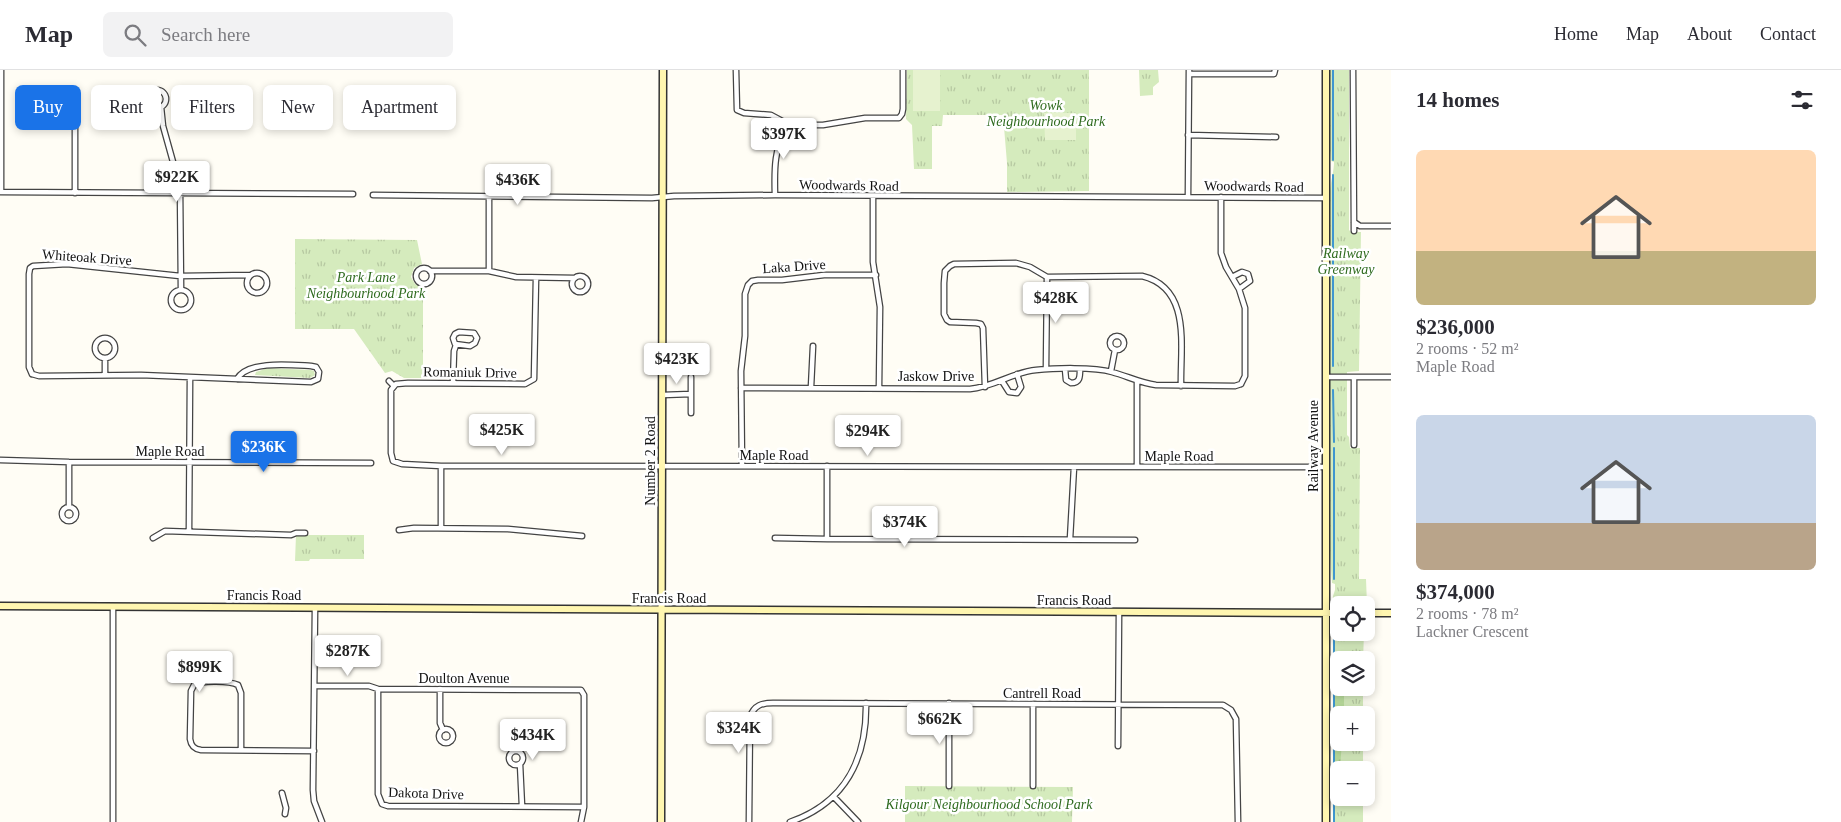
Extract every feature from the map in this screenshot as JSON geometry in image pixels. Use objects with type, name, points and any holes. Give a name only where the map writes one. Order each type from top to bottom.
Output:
[{"type":"main road","name":"Number 2 Road","points":[[662,822],[663,70]]},
{"type":"main road","name":"Railway Avenue","points":[[1326,70],[1326,822]]},
{"type":"main road","name":"Francis Road","points":[[0,606],[1330,613]]},
{"type":"main road","points":[[1375,613],[1391,613]]},
{"type":"street","points":[[1,70],[1,192],[353,194]]},
{"type":"street","points":[[736,70],[737,110],[744,113],[771,116],[786,123],[801,125],[823,125],[865,118],[899,118],[903,109],[903,70]]},
{"type":"street","points":[[1188,197],[1189,72],[1274,74],[1274,70]]},
{"type":"street","points":[[1354,70],[1354,231]]},
{"type":"street","points":[[161,107],[162,122],[180,187],[181,290]]},
{"type":"street","points":[[775,195],[774,160],[786,123]]},
{"type":"street","points":[[75,130],[75,192]]},
{"type":"street","points":[[1188,136],[1276,137]]},
{"type":"street","name":"Woodwards Road","points":[[373,195],[1325,198]]},
{"type":"street","points":[[489,271],[490,196]]},
{"type":"street","points":[[873,197],[873,252],[880,307],[880,387]]},
{"type":"street","points":[[1221,197],[1221,253],[1226,267],[1232,277],[1239,288],[1250,281],[1248,274],[1242,272],[1232,277]]},
{"type":"street","points":[[1354,221],[1360,226],[1391,226]]},
{"type":"street","name":"Whiteoak Drive","points":[[32,374],[29,367],[29,286],[30,270],[33,266],[62,264],[180,276],[251,275]]},
{"type":"street","points":[[985,387],[983,328],[980,324],[954,323],[945,318],[943,310],[946,271],[950,266],[958,264],[1016,264],[1030,267],[1047,277],[1142,276],[1157,280],[1173,300],[1180,319],[1181,386]]},
{"type":"street","points":[[430,271],[489,271],[510,276],[575,278]]},
{"type":"street","points":[[257,273],[264,276],[267,284],[264,291],[256,294],[250,290],[247,283],[251,275],[257,273]]},
{"type":"street","name":"Laka Drive","points":[[742,466],[741,371],[746,336],[745,294],[748,285],[752,281],[824,276],[876,275]]},
{"type":"street","points":[[1046,369],[1047,277]]},
{"type":"street","name":"Romaniuk Drive","points":[[394,386],[403,383],[532,384],[535,373],[536,278]]},
{"type":"street","name":"Jaskow Drive","points":[[741,388],[880,387],[970,389],[985,387],[1017,374],[1046,369],[1111,371],[1137,381],[1156,385],[1242,386],[1244,376],[1244,308],[1239,288]]},
{"type":"street","points":[[181,290],[188,293],[191,300],[189,307],[181,310],[173,308],[170,300],[173,293],[181,290]]},
{"type":"street","points":[[457,332],[472,332],[476,334],[477,340],[474,345],[456,345],[452,339],[457,332]]},
{"type":"street","points":[[104,338],[112,340],[115,348],[111,356],[105,358],[97,355],[94,348],[98,340],[104,338]]},
{"type":"street","points":[[453,383],[454,351],[456,345]]},
{"type":"street","points":[[811,387],[813,346]]},
{"type":"street","points":[[1111,371],[1115,350]]},
{"type":"street","points":[[105,358],[105,376]]},
{"type":"street","points":[[29,379],[32,374],[39,376],[312,382],[318,378],[319,372],[316,367],[311,366],[268,364],[242,373],[236,379]]},
{"type":"street","points":[[1064,369],[1065,378],[1071,383],[1079,380],[1080,369]]},
{"type":"street","points":[[1002,380],[1008,392],[1017,393],[1021,387],[1017,374]]},
{"type":"street","points":[[691,377],[691,413]]},
{"type":"street","points":[[1326,377],[1391,377]]},
{"type":"street","points":[[1354,377],[1354,444]]},
{"type":"street","points":[[189,531],[190,378]]},
{"type":"street","points":[[389,381],[394,386]]},
{"type":"street","points":[[1136,467],[1137,381]]},
{"type":"street","name":"Maple Road","points":[[394,386],[391,390],[391,456],[393,461],[402,464],[441,466],[1326,467]]},
{"type":"street","points":[[663,395],[691,394]]},
{"type":"street","name":"Maple Road","points":[[0,460],[371,463]]},
{"type":"street","points":[[69,462],[69,507]]},
{"type":"street","points":[[441,466],[441,528]]},
{"type":"street","points":[[826,466],[826,538]]},
{"type":"street","points":[[1070,539],[1074,467]]},
{"type":"street","points":[[398,530],[441,528],[516,529],[582,536]]},
{"type":"street","points":[[153,538],[165,531],[291,535],[305,533]]},
{"type":"street","points":[[775,538],[1135,540]]},
{"type":"street","points":[[113,606],[113,822]]},
{"type":"street","points":[[315,608],[314,801],[322,822]]},
{"type":"street","points":[[1118,746],[1119,612]]},
{"type":"street","points":[[241,750],[240,684],[203,682],[192,684],[191,748],[201,750],[314,751]]},
{"type":"street","name":"Doulton Avenue","points":[[315,686],[369,686],[378,689],[574,689],[582,691],[584,698],[584,806]]},
{"type":"street","name":"Dakota Drive","points":[[378,689],[378,794],[382,804],[388,806],[584,806]]},
{"type":"street","points":[[440,689],[440,723],[443,730]]},
{"type":"street","points":[[790,822],[811,813],[834,797],[852,772],[860,753],[866,729],[866,703]]},
{"type":"street","points":[[949,703],[949,786]]},
{"type":"street","name":"Cantrell Road","points":[[750,822],[749,720],[754,708],[762,704],[949,703],[1219,704],[1225,706],[1231,710],[1236,722],[1238,822]]},
{"type":"street","points":[[1033,704],[1033,786]]},
{"type":"street","points":[[520,764],[522,806]]},
{"type":"street","points":[[282,793],[286,808],[285,814]]},
{"type":"street","points":[[834,797],[858,822]]},
{"type":"street","points":[[581,822],[584,806]]},
{"type":"green space","name":"Wowk Neighbourhood Park","points":[[907,70],[1089,70],[1089,191],[1007,192],[1007,163],[1003,115],[943,115],[942,126],[932,126],[932,169],[914,169],[912,125],[906,119]]},
{"type":"green space","points":[[913,70],[940,70],[940,111],[913,111]]},
{"type":"green space","points":[[1139,70],[1158,70],[1159,82],[1153,87],[1153,95],[1140,96]]},
{"type":"green space","name":"Railway Greenway","points":[[1330,70],[1349,70],[1349,230],[1351,232],[1361,232],[1359,371],[1347,372],[1347,435],[1350,448],[1360,448],[1359,579],[1366,579],[1367,596],[1333,596],[1335,584],[1332,583],[1330,555],[1330,191],[1334,162],[1331,161]]},
{"type":"green space","points":[[1044,113],[1076,113],[1076,140],[1045,140]]},
{"type":"green space","name":"Park Lane Neighbourhood Park","points":[[295,239],[417,240],[422,264],[414,268],[411,277],[415,284],[423,288],[423,378],[404,378],[392,371],[385,373],[354,329],[295,329]]},
{"type":"green space","points":[[268,368],[311,370],[314,371],[315,375],[310,378],[255,375],[256,372]]},
{"type":"green space","points":[[296,535],[364,535],[364,559],[310,559],[309,561],[295,561]]},
{"type":"green space","name":"Railway Greenway","points":[[1333,641],[1364,641],[1363,651],[1333,651]]},
{"type":"green space","name":"Railway Greenway","points":[[1333,696],[1363,696],[1363,706],[1333,706]]},
{"type":"green space","points":[[1335,696],[1344,696],[1344,706],[1335,706]]},
{"type":"green space","name":"Railway Greenway","points":[[1333,751],[1363,751],[1363,761],[1333,761]]},
{"type":"green space","points":[[1335,751],[1341,751],[1340,761],[1335,761]]},
{"type":"green space","name":"Kilgour Neighbourhood School Park","points":[[905,786],[1073,787],[1072,822],[905,822]]},
{"type":"green space","name":"Railway Greenway","points":[[1333,806],[1363,806],[1363,822],[1333,822]]},
{"type":"waterway","points":[[1333,70],[1333,160]]},
{"type":"waterway","points":[[1333,175],[1333,366]]},
{"type":"waterway","points":[[1333,390],[1334,442]]},
{"type":"waterway","points":[[1334,448],[1334,579]]},
{"type":"waterway","points":[[1334,641],[1334,822]]}]
